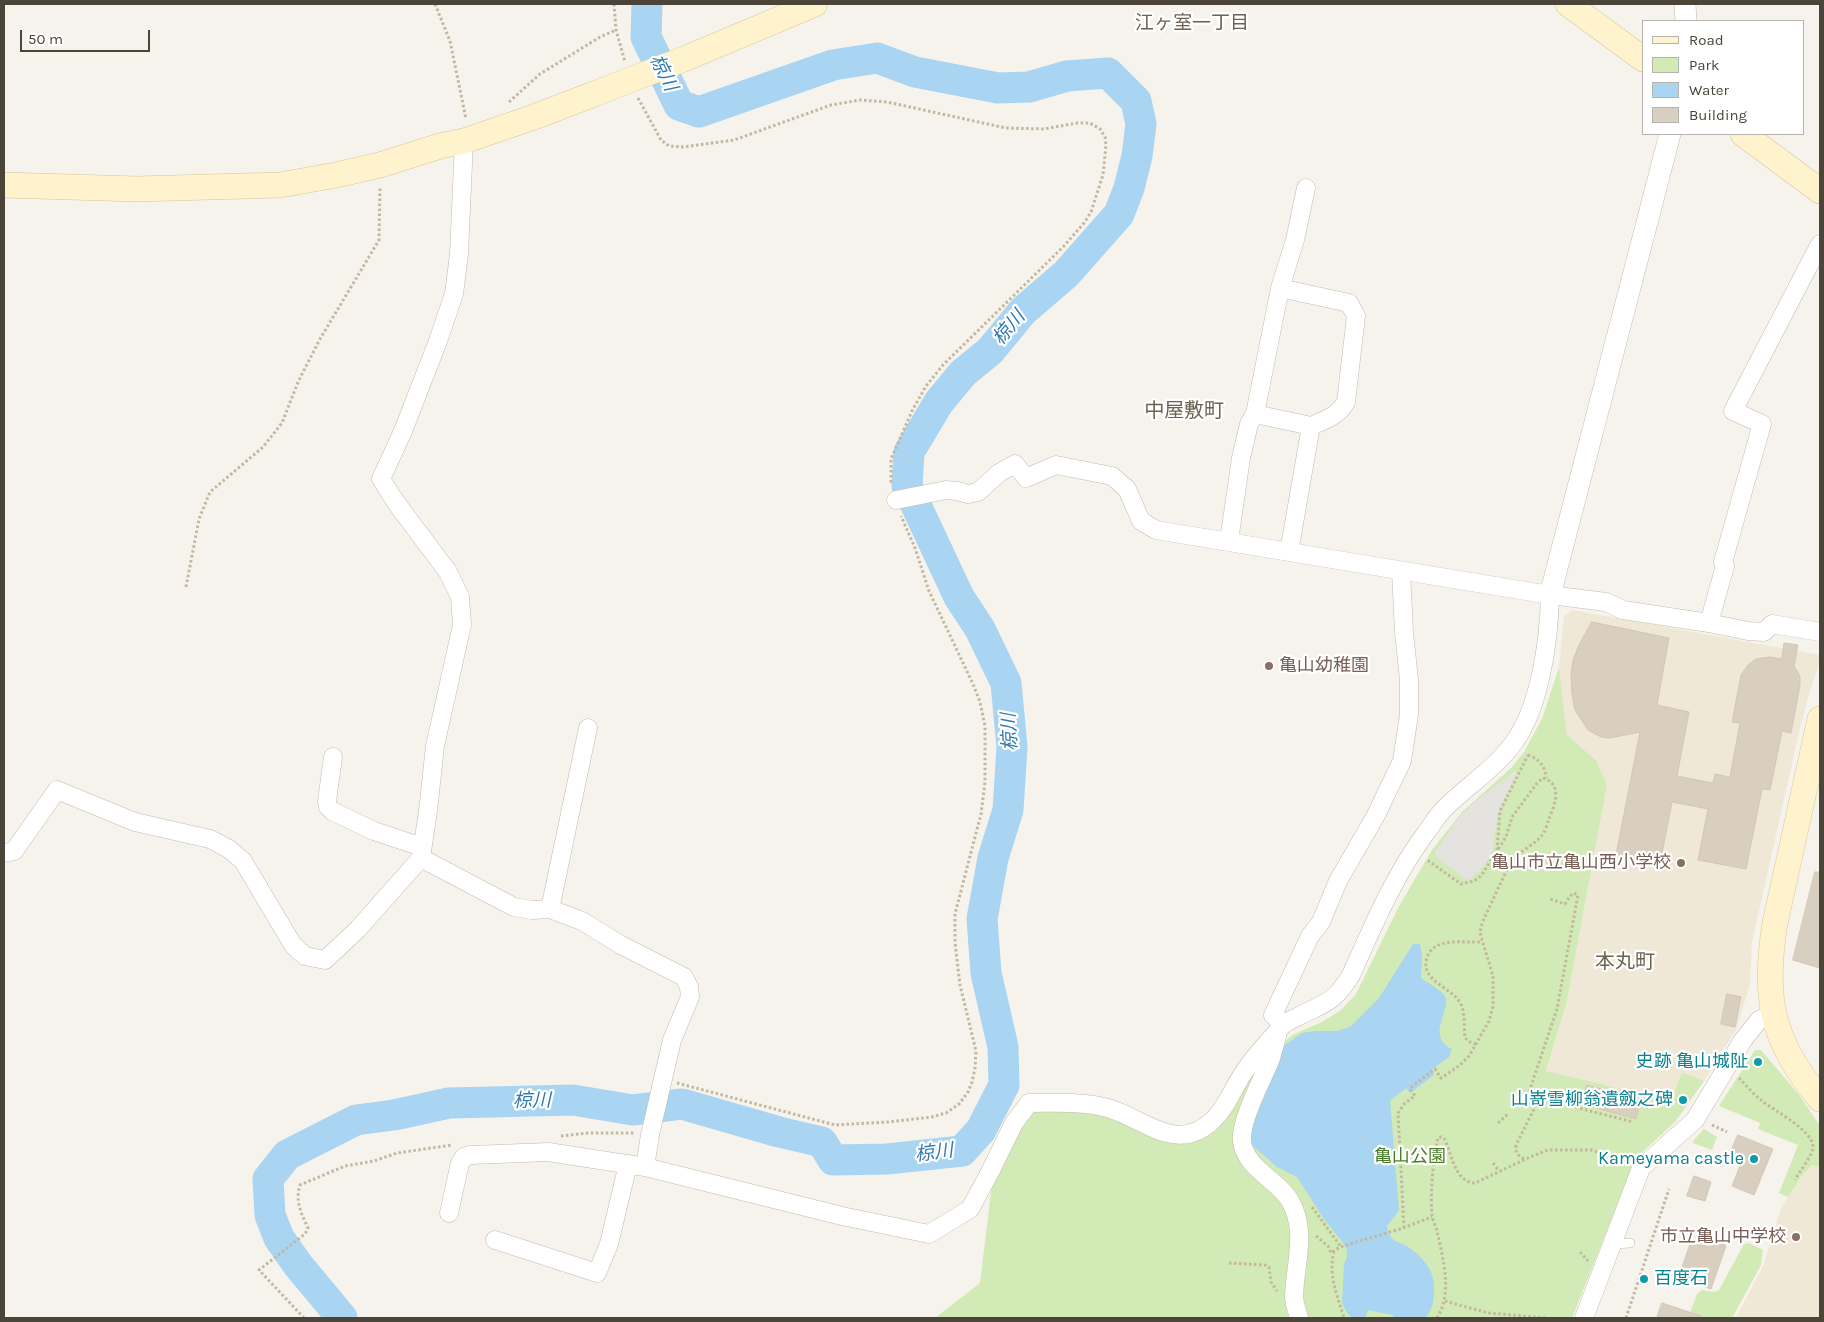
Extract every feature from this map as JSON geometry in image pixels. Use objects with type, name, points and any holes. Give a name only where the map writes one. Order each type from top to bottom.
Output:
[{"type":"main road","points":[[4,185],[136,189],[280,185],[336,175],[380,165],[440,146],[464,141],[534,117],[684,59],[816,4]]},
{"type":"main road","points":[[1568,4],[1642,58]]},
{"type":"main road","points":[[1744,135],[1820,191]]},
{"type":"main road","points":[[1820,719],[1775,923],[1770,968],[1770,994],[1773,1014],[1780,1036],[1788,1052],[1820,1099]]},
{"type":"street","points":[[1685,4],[1686,20]]},
{"type":"street","points":[[449,1213],[460,1163],[464,1157],[471,1155],[548,1152],[636,1165],[842,1216],[930,1234],[970,1209],[1014,1123],[1029,1103],[1083,1104],[1109,1108],[1156,1131],[1169,1134],[1192,1133],[1205,1128],[1222,1111],[1244,1072],[1280,1029],[1330,1001],[1343,988],[1390,892],[1423,836],[1445,807],[1496,764],[1510,749],[1530,712],[1538,689],[1550,618],[1550,595],[1670,135]]},
{"type":"street","points":[[4,853],[14,851],[57,790],[135,822],[210,839],[229,849],[243,861],[292,944],[305,956],[325,960],[358,929],[421,853],[435,746],[462,625],[460,597],[448,572],[397,504],[381,479],[403,431],[454,294],[459,254],[464,141]]},
{"type":"street","points":[[1229,541],[1241,458],[1249,424],[1255,414],[1280,288],[1295,240],[1306,188]]},
{"type":"street","points":[[1709,623],[1725,566],[1723,562],[1762,424],[1732,411],[1820,244]]},
{"type":"street","points":[[1255,414],[1310,426],[1332,417],[1342,409],[1346,402],[1356,316],[1349,303],[1280,288]]},
{"type":"street","points":[[1289,552],[1310,426]]},
{"type":"street","points":[[897,500],[946,490],[968,494],[978,492],[999,473],[1015,464],[1026,478],[1056,465],[1112,476],[1127,489],[1141,521],[1156,530],[1550,595],[1606,602],[1623,610],[1748,631],[1764,632],[1772,624],[1820,632]]},
{"type":"street","points":[[1298,1318],[1294,1296],[1296,1270],[1300,1257],[1298,1222],[1289,1200],[1280,1188],[1248,1158],[1242,1140],[1246,1119],[1280,1029],[1273,1015],[1310,936],[1321,922],[1338,880],[1375,817],[1402,761],[1409,715],[1409,680],[1401,571]]},
{"type":"street","points":[[550,909],[588,728]]},
{"type":"street","points":[[333,757],[327,801],[328,807],[332,811],[421,853],[514,907],[532,910],[550,909],[582,921],[621,946],[684,977],[689,987],[690,997],[672,1040],[650,1135],[636,1165],[609,1244],[597,1272],[495,1240]]},
{"type":"street","points":[[1584,1318],[1641,1168],[1695,1120],[1743,1040],[1759,1020],[1773,1014]]},
{"type":"lane","points":[[1612,1244],[1630,1243]]},
{"type":"path","points":[[435,4],[450,40],[468,129],[464,141]]},
{"type":"path","points":[[614,4],[616,30],[626,66]]},
{"type":"path","points":[[505,106],[540,74],[600,37],[616,30]]},
{"type":"path","points":[[635,90],[661,140],[669,146],[683,147],[734,140],[831,105],[860,100],[887,102],[1006,128],[1035,129],[1090,123],[1100,129],[1105,137],[1106,145],[1101,182],[1091,212],[1084,223],[1064,246],[944,365],[926,386],[912,411],[891,459],[892,487],[905,527],[915,548],[929,591],[976,693],[985,726],[986,782],[981,814],[955,914],[955,942],[960,985],[976,1052],[975,1068],[968,1092],[958,1104],[946,1113],[932,1117],[835,1125],[662,1080]]},
{"type":"path","points":[[186,587],[199,519],[210,492],[263,447],[282,423],[298,382],[320,339],[379,240],[380,165]]},
{"type":"path","points":[[1496,850],[1500,811],[1528,755],[1527,747]]},
{"type":"path","points":[[1528,755],[1534,757],[1540,763],[1546,772],[1546,778]]},
{"type":"path","points":[[1421,856],[1461,884],[1474,881],[1481,876],[1506,837],[1512,817],[1538,782],[1546,778]]},
{"type":"path","points":[[1402,1229],[1398,1113],[1405,1103],[1415,1096],[1410,1088],[1435,1070],[1441,1078],[1459,1066],[1469,1056],[1489,1021],[1493,1007],[1493,976],[1480,933],[1482,922],[1510,863],[1516,855],[1542,836],[1556,803],[1555,788],[1552,782],[1546,778]]},
{"type":"path","points":[[1536,1105],[1529,1092],[1558,1009],[1578,895],[1574,893],[1565,904],[1550,899]]},
{"type":"path","points":[[1476,1044],[1465,1038],[1462,1006],[1456,997],[1442,988],[1432,978],[1427,970],[1426,959],[1430,951],[1442,943],[1482,942]]},
{"type":"path","points":[[1735,1074],[1760,1100],[1811,1138],[1813,1146],[1811,1154],[1795,1180]]},
{"type":"path","points":[[1524,1159],[1515,1150],[1516,1145],[1536,1105],[1543,1099],[1633,1122]]},
{"type":"path","points":[[1498,1123],[1509,1113]]},
{"type":"path","points":[[1706,1122],[1726,1132]]},
{"type":"path","points":[[1437,1318],[1445,1301],[1445,1276],[1437,1228],[1432,1218],[1434,1161],[1438,1138],[1444,1138],[1460,1176],[1475,1183],[1524,1159],[1548,1150],[1591,1150],[1634,1164]]},
{"type":"path","points":[[1493,1163],[1499,1171]]},
{"type":"path","points":[[1626,1318],[1669,1189]]},
{"type":"path","points":[[1298,1222],[1328,1246],[1331,1253],[1340,1247],[1432,1218]]},
{"type":"path","points":[[304,1318],[259,1270],[305,1234]]},
{"type":"path","points":[[1334,1251],[1332,1278],[1344,1318]]},
{"type":"path","points":[[1229,1263],[1265,1265],[1269,1267],[1271,1282],[1280,1296],[1294,1296]]},
{"type":"path","points":[[1445,1301],[1488,1312],[1547,1318]]},
{"type":"shaded area","name":"亀山市立亀山西小学校","points":[[1572,610],[1820,655],[1820,662],[1800,728],[1752,942],[1750,984],[1736,1030],[1704,1081],[1682,1072],[1671,1101],[1546,1072],[1567,1001],[1607,785],[1596,760],[1567,735],[1559,667],[1564,616]]},
{"type":"shaded area","points":[[1515,771],[1517,773],[1498,812],[1492,853],[1472,878],[1466,880],[1435,856],[1435,852],[1460,816],[1477,800]]},
{"type":"shaded area","name":"市立亀山中学校","points":[[1812,1165],[1820,1167],[1820,1318],[1736,1318],[1763,1266],[1781,1208],[1800,1178]]},
{"type":"green space","name":"亀山公園","points":[[1559,667],[1567,735],[1596,760],[1607,785],[1567,1001],[1546,1071],[1671,1101],[1682,1072],[1704,1081],[1675,1122],[1636,1158],[1572,1318],[935,1318],[980,1283],[992,1184],[1018,1126],[1035,1110],[1080,1109],[1192,1139],[1263,1058],[1294,1034],[1322,1022],[1341,1010],[1356,994],[1399,906],[1432,850],[1462,812],[1512,767],[1524,752],[1542,719]]},
{"type":"green space","points":[[1755,1050],[1761,1050],[1800,1096],[1820,1126],[1820,1167],[1812,1165],[1800,1178],[1788,1197],[1779,1193],[1798,1145],[1758,1129],[1760,1123],[1719,1106]]},
{"type":"green space","points":[[1704,1129],[1717,1137],[1712,1150],[1693,1143]]},
{"type":"green space","points":[[1749,1243],[1763,1250],[1761,1265],[1732,1318],[1688,1318],[1697,1294],[1702,1290],[1714,1292],[1719,1290],[1744,1244]]},
{"type":"water","points":[[1413,944],[1420,944],[1422,955],[1421,978],[1442,993],[1446,1000],[1440,1036],[1444,1043],[1452,1049],[1449,1057],[1431,1070],[1434,1075],[1410,1093],[1406,1088],[1390,1101],[1399,1210],[1387,1226],[1393,1239],[1413,1251],[1427,1265],[1434,1282],[1433,1301],[1430,1311],[1425,1318],[1393,1318],[1393,1315],[1368,1310],[1365,1318],[1352,1318],[1342,1303],[1344,1264],[1347,1250],[1297,1177],[1277,1167],[1252,1145],[1251,1124],[1276,1051],[1302,1033],[1337,1031],[1350,1027],[1379,998]]},
{"type":"building","points":[[1592,622],[1669,638],[1657,705],[1689,712],[1677,776],[1713,783],[1715,774],[1730,777],[1740,723],[1732,722],[1741,675],[1748,665],[1756,659],[1770,657],[1782,659],[1784,643],[1798,645],[1794,666],[1800,676],[1800,685],[1791,733],[1782,731],[1770,790],[1762,789],[1746,869],[1698,860],[1708,809],[1672,802],[1660,864],[1616,855],[1640,732],[1610,738],[1601,737],[1588,730],[1575,710],[1571,675],[1573,660]]},
{"type":"building","points":[[1815,872],[1820,872],[1820,968],[1793,960]]},
{"type":"building","points":[[1727,994],[1741,997],[1735,1027],[1721,1024]]},
{"type":"building","points":[[1587,1085],[1641,1100],[1636,1119],[1582,1104]]},
{"type":"building","points":[[1738,1135],[1773,1149],[1754,1195],[1732,1186],[1742,1161],[1729,1156]]},
{"type":"building","points":[[1694,1176],[1711,1182],[1705,1201],[1687,1196]]},
{"type":"building","points":[[1709,1234],[1726,1240],[1724,1245],[1726,1246],[1711,1289],[1679,1276],[1691,1241],[1705,1246]]},
{"type":"building","points":[[1662,1303],[1701,1316],[1700,1318],[1657,1318]]},
{"type":"waterway","name":"椋川","points":[[342,1318],[298,1265],[279,1238],[270,1215],[268,1179],[287,1155],[356,1120],[394,1115],[449,1103],[573,1100],[633,1110],[682,1104],[779,1132],[822,1142],[833,1160],[887,1159],[962,1151],[981,1130],[1004,1085],[1003,1047],[986,973],[982,919],[993,858],[1008,810],[1012,747],[1006,683],[980,629],[959,597],[907,486],[909,452],[939,402],[963,373],[990,351],[1023,311],[1066,274],[1119,214],[1129,188],[1137,156],[1141,124],[1136,101],[1108,73],[1067,76],[1029,87],[998,88],[915,72],[877,58],[833,65],[699,112],[679,105],[646,37],[647,4]]},
{"type":"place","name":"亀山幼稚園","points":[[1269,666]]},
{"type":"place","name":"亀山市立亀山西小学校","points":[[1681,863]]},
{"type":"place","name":"史跡 亀山城阯","points":[[1758,1062]]},
{"type":"place","name":"山嵜雪柳翁遺劔之碑","points":[[1683,1100]]},
{"type":"place","name":"Kameyama castle","points":[[1754,1159]]},
{"type":"place","name":"市立亀山中学校","points":[[1796,1237]]},
{"type":"place","name":"百度石","points":[[1644,1279]]},
{"type":"district","name":"江ヶ室一丁目","points":[[1192,24]]},
{"type":"district","name":"中屋敷町","points":[[1184,411]]},
{"type":"district","name":"本丸町","points":[[1625,962]]}]
